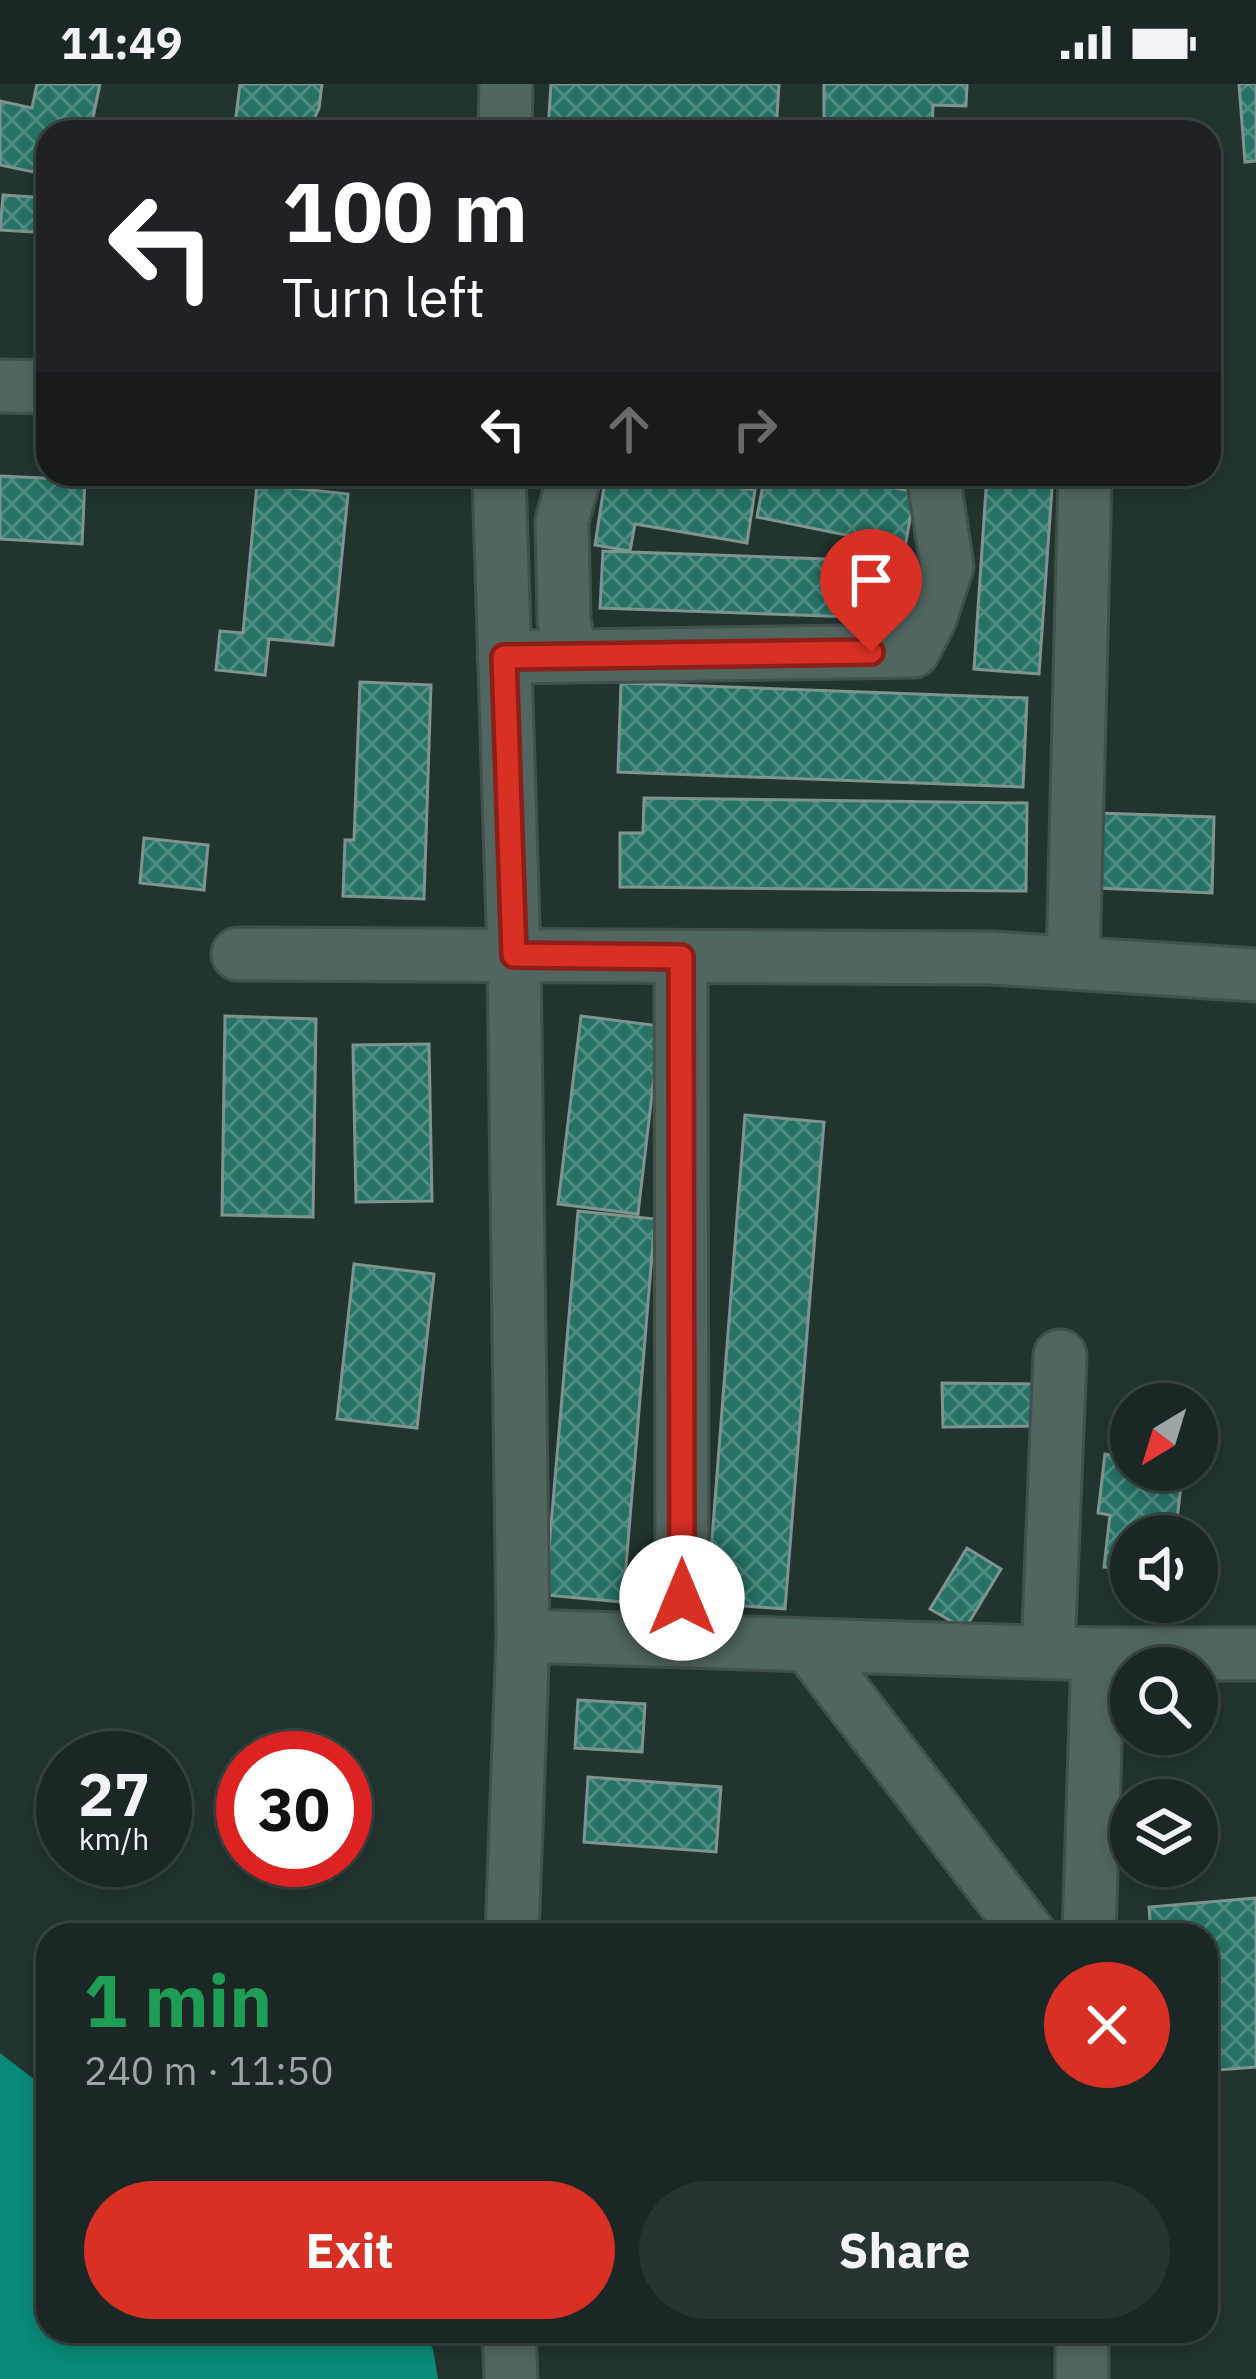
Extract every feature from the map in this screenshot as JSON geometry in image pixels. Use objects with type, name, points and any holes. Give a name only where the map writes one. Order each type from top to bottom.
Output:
[{"type":"street","points":[[505,120],[506,84]]},
{"type":"street","points":[[0,386],[36,387]]},
{"type":"street","points":[[499,486],[514,955],[523,1636],[512,1923]]},
{"type":"street","points":[[571,486],[562,521],[564,620],[571,656]]},
{"type":"street","points":[[504,657],[914,651],[947,566],[936,486]]},
{"type":"street","points":[[1073,963],[1085,486]]},
{"type":"street","points":[[238,953],[992,958],[1256,975]]},
{"type":"street","points":[[681,957],[682,1598]]},
{"type":"street","points":[[1060,1356],[1088,1923]]},
{"type":"street","points":[[523,1636],[1256,1654]]},
{"type":"street","points":[[808,1645],[1021,1923]]},
{"type":"street","points":[[510,2343],[511,2379]]},
{"type":"street","points":[[1082,2343],[1082,2379]]},
{"type":"shaded area","points":[[0,2053],[36,2081],[36,2343],[429,2343],[438,2379],[0,2379]]},
{"type":"building","points":[[37,84],[100,84],[92,120],[36,120],[36,172],[0,165],[0,101],[32,108]]},
{"type":"building","points":[[240,84],[322,84],[314,120],[236,120]]},
{"type":"building","points":[[551,84],[779,84],[777,120],[549,120]]},
{"type":"building","points":[[824,84],[967,84],[966,106],[933,105],[932,120],[824,120]]},
{"type":"building","points":[[1239,84],[1256,84],[1256,161],[1245,162]]},
{"type":"building","points":[[3,195],[36,197],[36,232],[0,230]]},
{"type":"building","points":[[0,476],[36,478],[36,486],[85,486],[82,544],[0,539]]},
{"type":"building","points":[[257,486],[348,494],[333,645],[269,639],[265,675],[216,670],[220,631],[243,633]]},
{"type":"building","points":[[604,486],[755,490],[747,543],[635,524],[630,551],[595,545]]},
{"type":"building","points":[[763,486],[884,486],[915,492],[905,547],[757,517]]},
{"type":"building","points":[[986,486],[1052,486],[1039,674],[974,669]]},
{"type":"building","points":[[603,551],[911,562],[909,619],[600,608]]},
{"type":"building","points":[[360,682],[431,685],[424,899],[343,896],[345,840],[354,840]]},
{"type":"building","points":[[621,683],[1027,698],[1023,787],[618,772]]},
{"type":"building","points":[[644,798],[1027,803],[1026,891],[620,887],[620,833],[643,833]]},
{"type":"building","points":[[1098,813],[1214,817],[1212,893],[1096,888]]},
{"type":"building","points":[[144,838],[208,845],[204,890],[140,883]]},
{"type":"building","points":[[225,1016],[316,1019],[313,1217],[222,1215]]},
{"type":"building","points":[[581,1016],[660,1026],[638,1214],[558,1204]]},
{"type":"building","points":[[429,1044],[432,1201],[356,1202],[353,1045]]},
{"type":"building","points":[[745,1115],[824,1122],[785,1609],[707,1603]]},
{"type":"building","points":[[578,1211],[655,1219],[623,1602],[545,1595]]},
{"type":"building","points":[[354,1264],[434,1274],[417,1428],[337,1419]]},
{"type":"building","points":[[942,1383],[1036,1384],[1036,1426],[943,1427]]},
{"type":"building","points":[[1105,1454],[1110,1455],[1110,1491],[1180,1491],[1178,1515],[1098,1513]]},
{"type":"building","points":[[1110,1515],[1110,1568],[1104,1567]]},
{"type":"building","points":[[967,1548],[1001,1569],[965,1629],[930,1609]]},
{"type":"building","points":[[578,1700],[645,1704],[642,1752],[575,1748]]},
{"type":"building","points":[[588,1777],[721,1787],[716,1852],[584,1842]]},
{"type":"building","points":[[1256,1898],[1256,2067],[1218,2070],[1218,1923],[1150,1923],[1149,1907]]},
{"type":"route","points":[[682,1598],[681,957],[514,955],[504,657],[871,652]]}]
